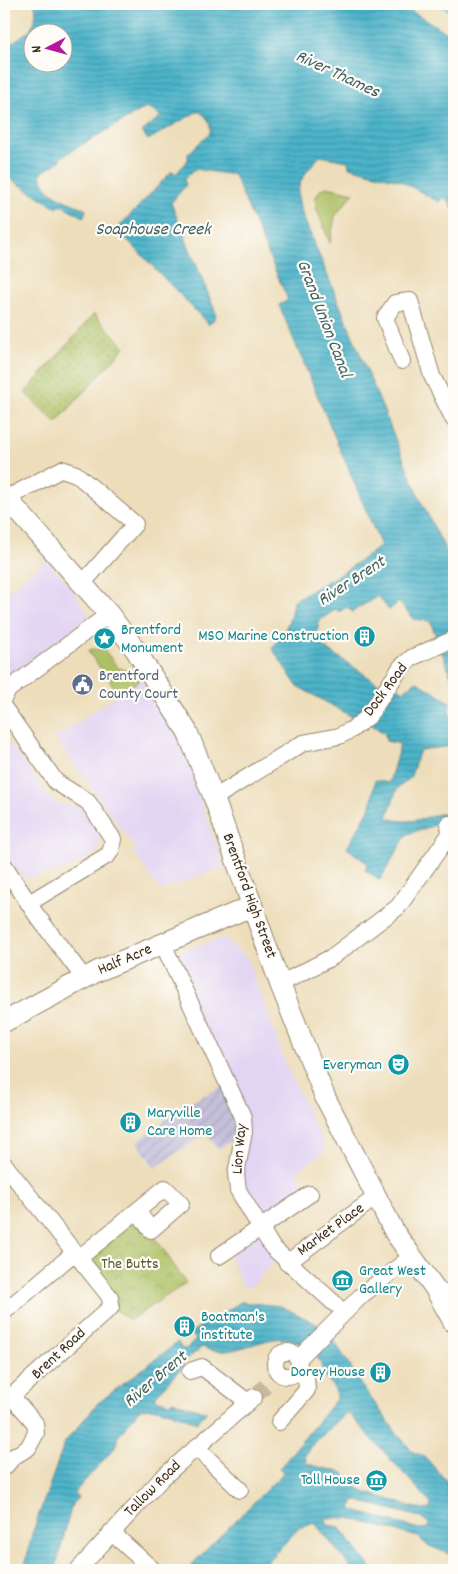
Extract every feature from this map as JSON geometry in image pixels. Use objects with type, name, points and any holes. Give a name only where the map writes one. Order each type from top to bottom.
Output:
[{"type":"main road","name":"Brentford High Street","points":[[5,496],[109,614],[135,649],[187,730],[214,798],[280,984],[325,1097],[395,1233],[411,1257],[447,1292],[454,1323]]},
{"type":"main road","name":"Half Acre","points":[[4,1022],[84,978],[252,906]]},
{"type":"street","points":[[402,361],[385,318],[395,303],[410,301],[432,376],[454,420]]},
{"type":"street","points":[[5,496],[62,469],[76,474],[135,524],[83,583]]},
{"type":"street","points":[[6,693],[109,614]]},
{"type":"street","name":"Dock Road","points":[[214,798],[303,743],[339,736],[368,717],[401,667],[413,657],[454,639]]},
{"type":"street","points":[[4,708],[56,782],[93,807],[112,836],[113,844],[108,855],[29,903]]},
{"type":"street","points":[[280,984],[332,957],[398,907],[450,834],[450,824]]},
{"type":"street","points":[[4,865],[29,903],[84,978]]},
{"type":"street","name":"Lion Way","points":[[163,944],[243,1117],[244,1132],[236,1174],[238,1190],[272,1248],[336,1304]]},
{"type":"street","points":[[4,1164],[77,1255]]},
{"type":"street","points":[[219,1256],[260,1230],[310,1194]]},
{"type":"street","name":"Market Place","points":[[287,1263],[376,1197]]},
{"type":"street","points":[[4,1312],[77,1255],[138,1212]]},
{"type":"street","name":"Brent Road","points":[[8,1400],[111,1307],[110,1298],[77,1255]]},
{"type":"street","points":[[279,1422],[307,1390],[306,1378],[300,1361],[289,1352],[281,1354],[275,1363],[274,1378],[287,1377],[300,1361],[329,1327],[362,1295],[411,1257]]},
{"type":"street","name":"Tallow Road","points":[[78,1570],[162,1478],[251,1400],[202,1367],[190,1372]]},
{"type":"street","points":[[4,1468],[13,1457],[28,1448],[36,1433],[35,1423],[8,1400]]},
{"type":"street","name":"Tallow Road","points":[[196,1447],[240,1490]]},
{"type":"street","name":"Tallow Road","points":[[111,1532],[153,1570]]},
{"type":"shaded area","points":[[46,560],[65,580],[90,615],[9,676],[4,670],[4,594]]},
{"type":"shaded area","points":[[141,679],[177,737],[195,774],[192,775],[224,867],[160,890],[133,852],[136,849],[55,738]]},
{"type":"shaded area","points":[[4,736],[50,799],[55,803],[82,808],[100,834],[100,844],[96,852],[73,867],[29,878],[21,876],[4,852]]},
{"type":"shaded area","points":[[224,938],[247,958],[288,1070],[326,1150],[296,1172],[310,1194],[260,1230],[238,1190],[244,1132],[168,955]]},
{"type":"shaded area","points":[[228,1084],[244,1132],[218,1149],[206,1133],[155,1168],[137,1142],[184,1105]]},
{"type":"shaded area","points":[[260,1230],[279,1255],[251,1287],[243,1287],[228,1251]]},
{"type":"green space","points":[[327,187],[354,193],[335,216],[330,243],[316,207],[315,198],[321,189]]},
{"type":"green space","points":[[94,314],[125,347],[56,423],[25,393]]},
{"type":"green space","points":[[93,649],[105,651],[118,668],[134,672],[140,680],[119,694],[88,651]]},
{"type":"green space","name":"The Butts","points":[[138,1212],[186,1283],[130,1320],[111,1307],[79,1258]]},
{"type":"water","points":[[35,4],[400,4],[454,37],[454,211],[444,197],[439,202],[399,180],[349,167],[348,161],[320,156],[302,179],[298,193],[305,221],[421,501],[451,561],[454,684],[430,621],[413,619],[399,602],[389,610],[378,596],[352,612],[347,607],[339,612],[336,609],[319,621],[316,642],[379,684],[385,679],[404,691],[416,681],[450,702],[449,713],[454,718],[454,749],[452,746],[420,750],[410,778],[397,789],[387,817],[402,821],[426,818],[449,811],[448,802],[454,800],[454,826],[451,820],[407,834],[380,880],[365,870],[368,864],[347,848],[371,806],[375,780],[389,783],[400,744],[386,741],[385,734],[371,724],[351,716],[297,686],[272,648],[286,627],[291,615],[293,601],[342,573],[381,546],[279,305],[288,300],[234,175],[195,169],[184,180],[186,185],[171,203],[216,313],[215,318],[209,325],[117,229],[172,171],[176,174],[188,160],[188,154],[210,133],[208,120],[198,111],[148,140],[142,132],[161,116],[147,107],[61,157],[61,160],[40,174],[47,188],[52,193],[86,209],[84,217],[61,205],[57,208],[4,176],[4,53],[9,46],[22,36],[22,72],[72,72],[72,22],[34,22],[36,15]]},
{"type":"water","name":"River Brent","points":[[241,1302],[281,1306],[317,1324],[335,1342],[365,1390],[399,1436],[413,1452],[424,1456],[454,1489],[454,1556],[427,1545],[418,1537],[348,1518],[325,1518],[328,1525],[339,1527],[373,1570],[353,1570],[314,1522],[299,1528],[259,1570],[186,1570],[283,1473],[279,1469],[337,1398],[336,1392],[325,1375],[317,1357],[303,1344],[289,1339],[275,1339],[231,1350],[217,1351],[202,1347],[184,1362],[183,1366],[154,1398],[169,1403],[173,1401],[207,1412],[197,1422],[158,1408],[140,1409],[117,1438],[117,1445],[74,1493],[78,1498],[72,1504],[55,1570],[24,1570],[32,1534],[65,1442],[98,1403],[178,1342],[181,1348],[186,1349],[196,1340],[191,1332]],"holes":[[[349,1414],[431,1503],[430,1509],[423,1510],[361,1491],[344,1473],[307,1464],[305,1456],[310,1447],[344,1415]],[[354,1500],[420,1517],[429,1523],[428,1528],[419,1529],[355,1511],[351,1508]]]},
{"type":"waterway","points":[[440,4],[454,13]]},
{"type":"tunnel","points":[[254,1397],[269,1383]]},
{"type":"place","name":"MSO Marine Construction","points":[[365,636]]},
{"type":"place","name":"Brentford Monument","points":[[105,639]]},
{"type":"place","name":"Brentford County Court","points":[[83,685]]},
{"type":"place","name":"Everyman","points":[[398,1065]]},
{"type":"place","name":"Maryville Care Home","points":[[131,1122]]},
{"type":"place","name":"Great West Gallery","points":[[343,1280]]},
{"type":"place","name":"Boatman's institute","points":[[185,1326]]},
{"type":"place","name":"Dorey House","points":[[381,1372]]},
{"type":"place","name":"Toll House","points":[[376,1480]]},
{"type":"water label","name":"River Thames","points":[[337,75]]},
{"type":"water label","name":"Soaphouse Creek","points":[[153,230]]},
{"type":"water label","name":"Grand Union Canal","points":[[323,319]]}]
